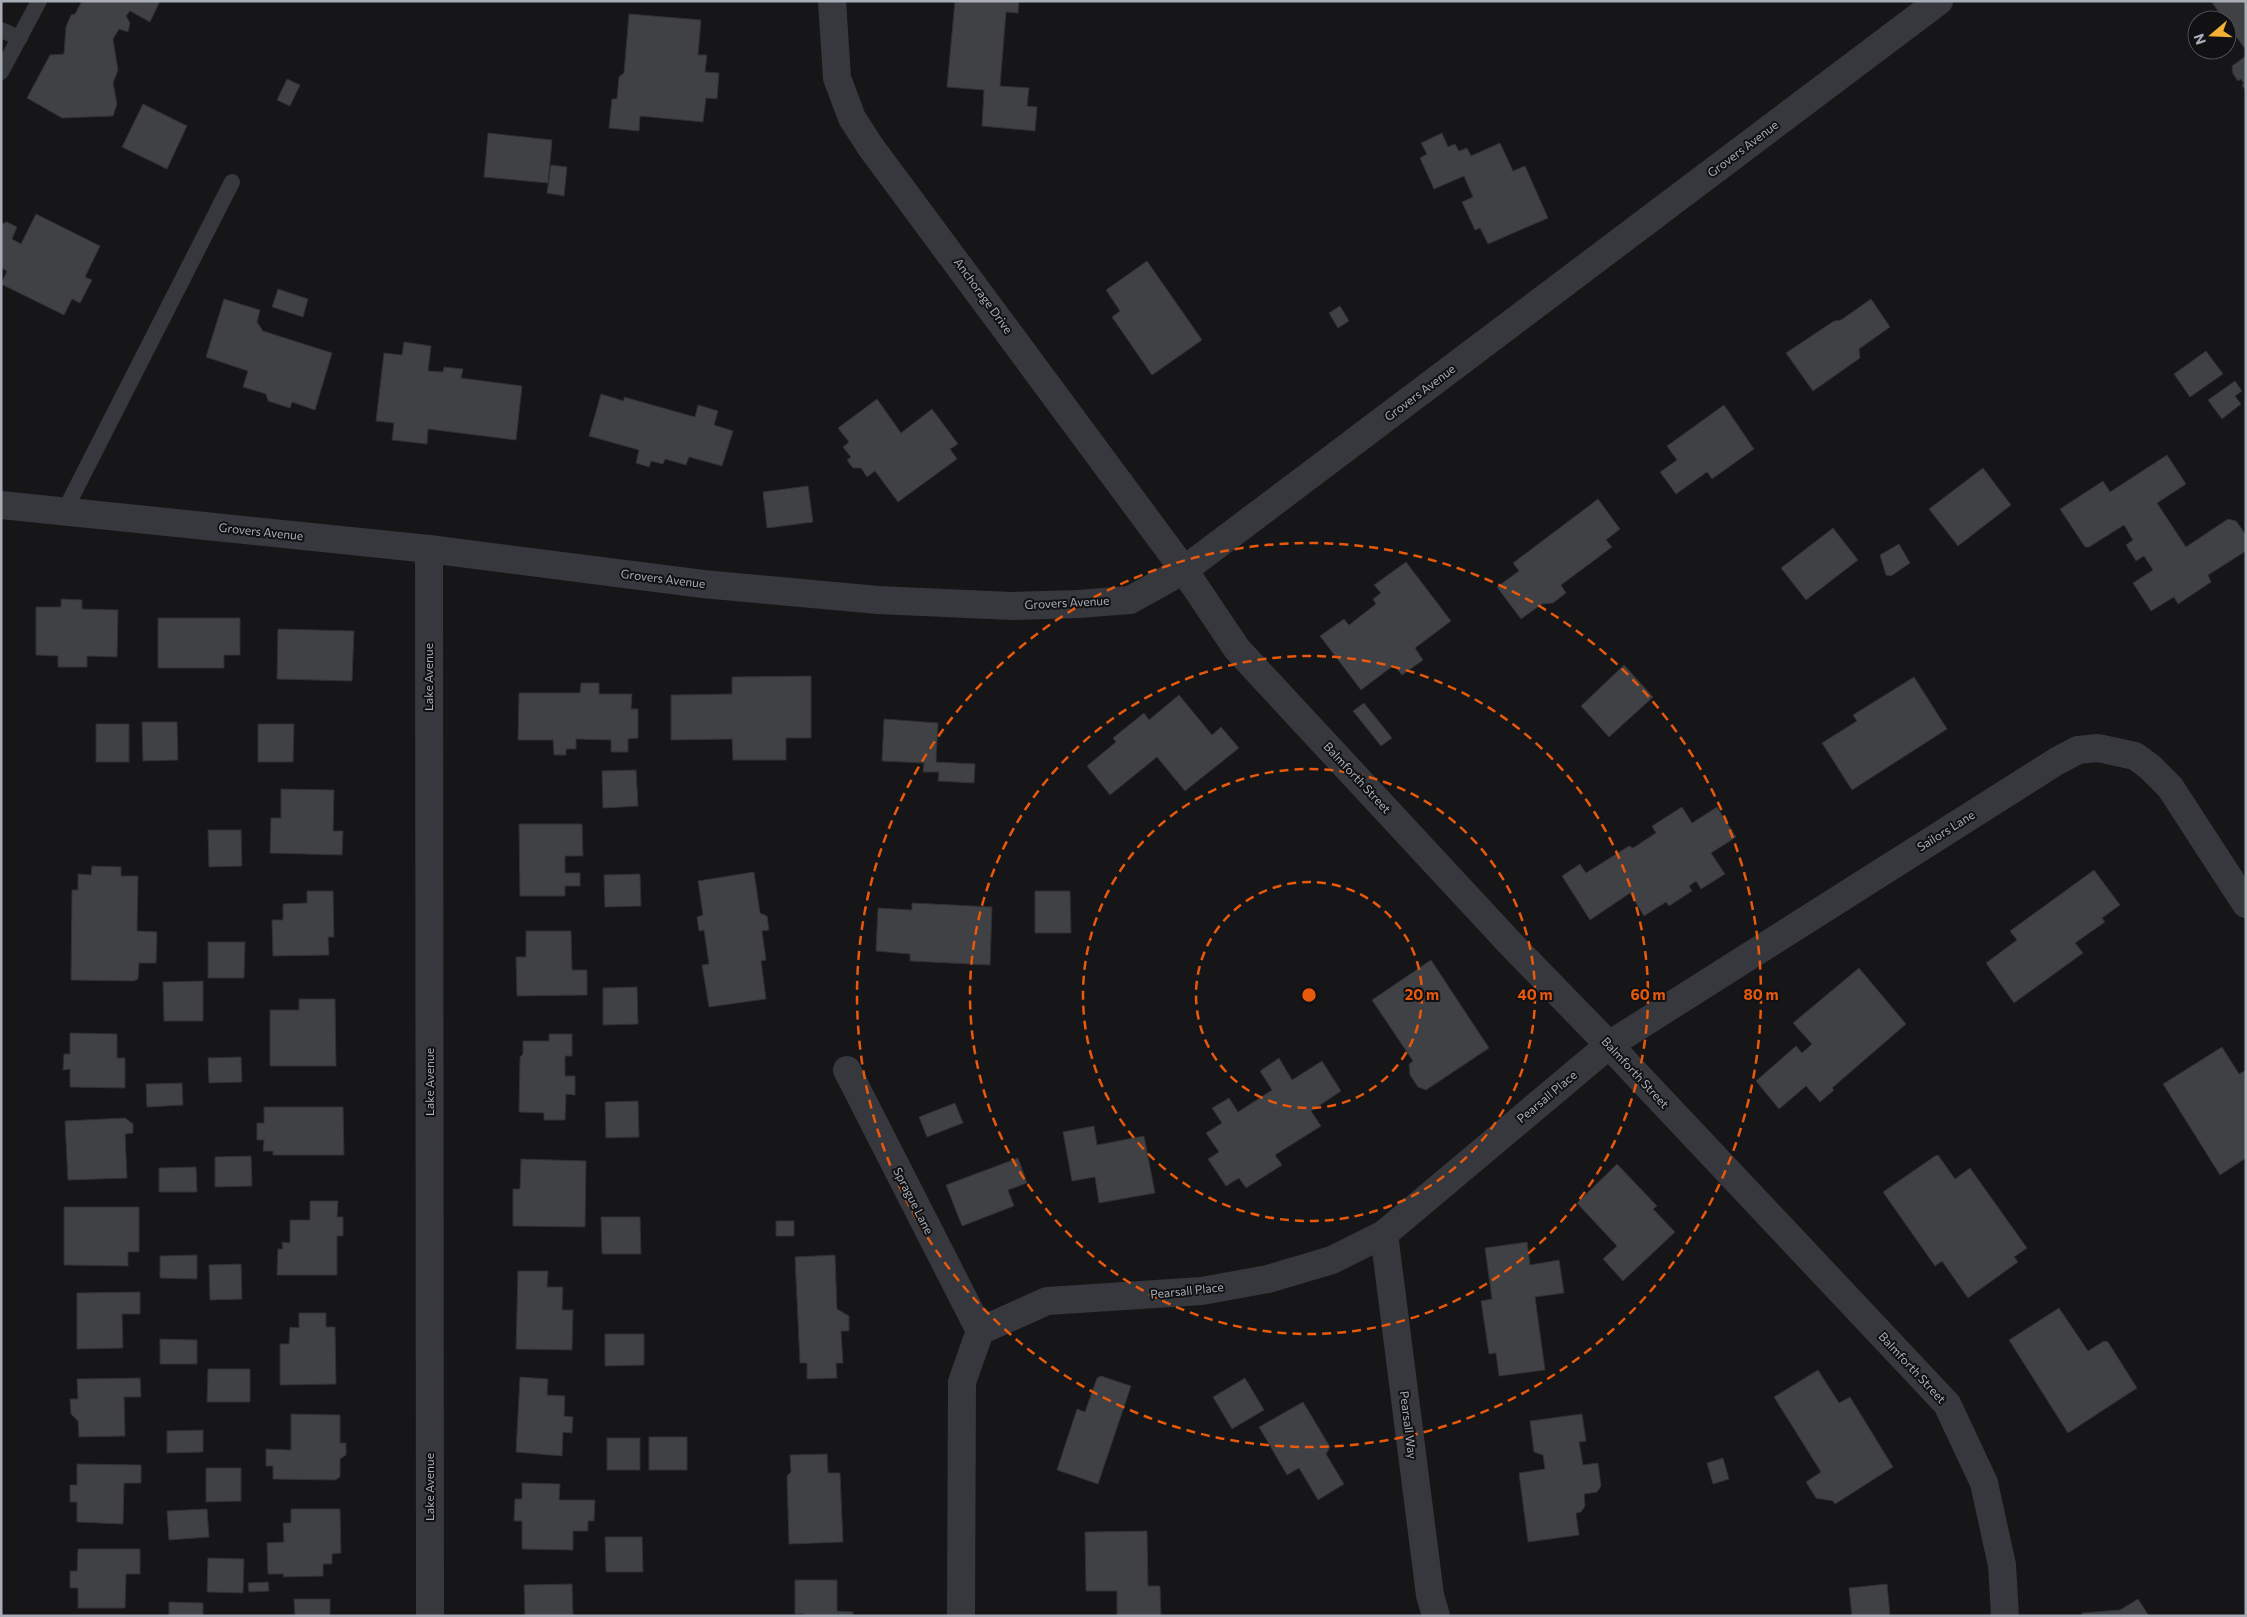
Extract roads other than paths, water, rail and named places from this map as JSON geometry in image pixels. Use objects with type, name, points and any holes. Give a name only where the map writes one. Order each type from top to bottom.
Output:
[{"type":"street","name":"Anchorage Drive","points":[[832,1],[838,78],[852,118],[870,146],[929,223],[1184,570]]},
{"type":"street","name":"Grovers Avenue","points":[[1,505],[429,549],[703,584],[878,600],[1012,606],[1130,600],[1184,570],[1940,1]]},
{"type":"street","name":"Lake Avenue","points":[[429,549],[430,1616]]},
{"type":"street","name":"Balmforth Street","points":[[1184,570],[1237,649],[1508,941],[1609,1045],[1946,1404],[1984,1483],[2002,1565],[2005,1616]]},
{"type":"street","name":"Sailors Lane","points":[[1609,1045],[2057,761],[2078,750],[2098,748],[2114,750],[2135,756],[2150,767],[2170,787],[2246,904]]},
{"type":"street","name":"Pearsall Place","points":[[980,1331],[1047,1301],[1202,1291],[1268,1279],[1332,1260],[1384,1234],[1609,1045]]},
{"type":"street","name":"Sprague Lane","points":[[847,1070],[980,1331]]},
{"type":"street","name":"Pearsall Way","points":[[1384,1234],[1430,1595],[1436,1616]]},
{"type":"street","points":[[962,1616],[962,1382],[980,1331]]},
{"type":"lane","points":[[1,72],[39,1]]},
{"type":"lane","points":[[1,30],[20,38]]},
{"type":"lane","points":[[64,512],[232,182]]}]
